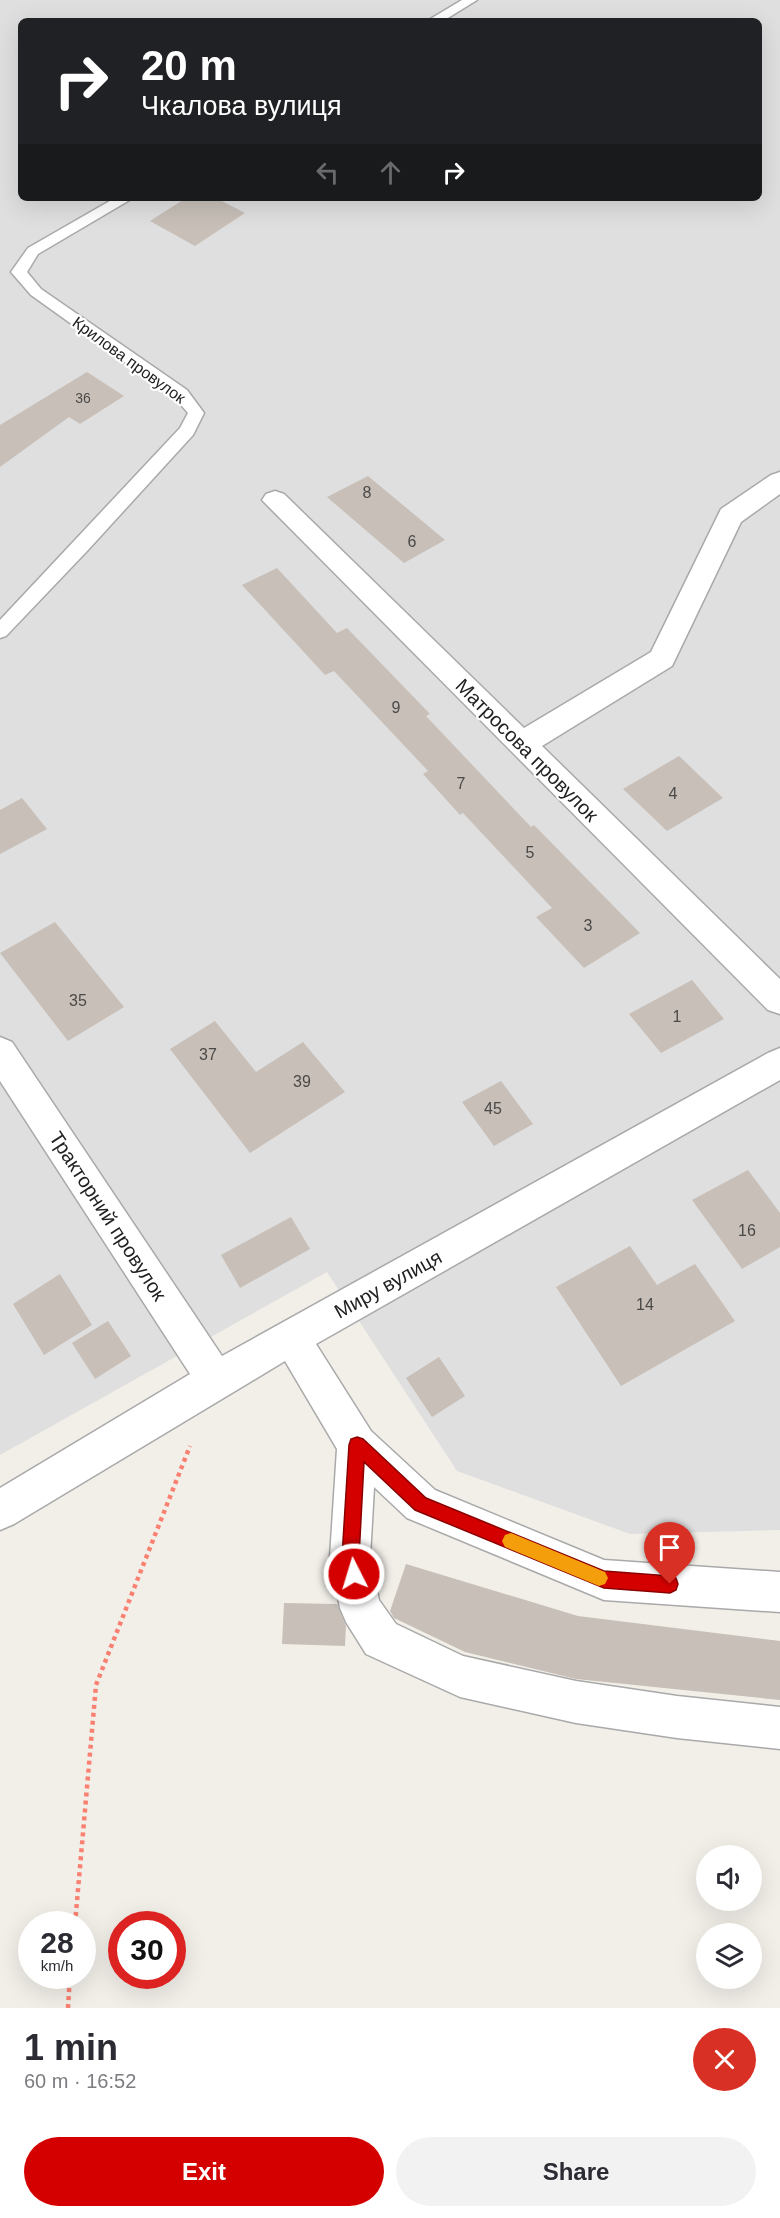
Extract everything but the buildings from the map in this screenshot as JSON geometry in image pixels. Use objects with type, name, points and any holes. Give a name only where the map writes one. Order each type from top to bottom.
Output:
[{"type":"street","points":[[521,744],[662,659],[730,516],[780,481]]},
{"type":"street","name":"Матросова провулок","points":[[275,500],[780,1000]]},
{"type":"street","name":"Тракторний провулок","points":[[0,1052],[216,1380]]},
{"type":"street","name":"Миру вулиця","points":[[0,1510],[216,1380],[780,1063]]},
{"type":"street","points":[[291,1338],[357,1445],[421,1504],[604,1580],[780,1592]]},
{"type":"street","points":[[357,1445],[350,1557],[360,1608],[381,1639],[460,1676],[564,1700],[677,1717],[780,1728]]},
{"type":"lane","points":[[439,18],[471,0]]},
{"type":"lane","name":"Крилова провулок","points":[[0,631],[82,546],[187,431],[196,413],[181,394],[36,292],[19,272],[33,251],[121,201]]},
{"type":"path","points":[[76,1911],[96,1685],[216,1380]]},
{"type":"path","points":[[68,2008],[69,1989]]},
{"type":"shaded area","points":[[0,0],[780,0],[780,1530],[630,1534],[457,1471],[327,1272],[0,1455]]},
{"type":"slow traffic","points":[[511,1541],[599,1578]]},
{"type":"route","points":[[354,1574],[350,1557],[357,1445],[421,1504],[604,1580],[670,1584]]}]
